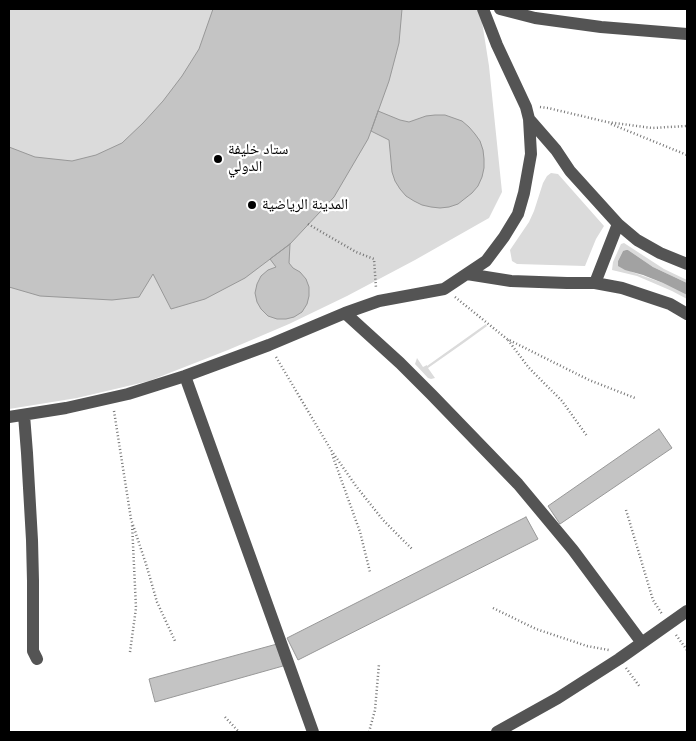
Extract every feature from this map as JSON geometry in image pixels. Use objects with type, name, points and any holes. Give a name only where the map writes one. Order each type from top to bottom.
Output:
[{"type":"lane","points":[[483,9],[528,113],[570,171],[618,224],[637,240],[660,253],[687,264]]},
{"type":"lane","points":[[500,9],[535,18],[601,28],[687,34]]},
{"type":"lane","points":[[9,417],[66,408],[128,394],[185,376],[379,301],[444,289],[486,261],[518,214],[531,154],[528,113]]},
{"type":"lane","points":[[594,283],[618,224]]},
{"type":"lane","points":[[467,274],[511,281],[594,283],[622,288],[670,304],[687,314]]},
{"type":"lane","points":[[345,313],[419,382],[518,484],[584,564],[642,643]]},
{"type":"lane","points":[[185,376],[313,732]]},
{"type":"lane","points":[[24,415],[33,573],[33,651],[37,659]]},
{"type":"lane","points":[[498,732],[558,698],[619,659],[687,610]]},
{"type":"path","points":[[528,113],[548,108],[607,122],[652,128],[687,126]]},
{"type":"path","points":[[607,122],[687,155]]},
{"type":"path","points":[[308,224],[356,252],[374,259],[379,301]]},
{"type":"path","points":[[444,289],[507,339],[589,380],[634,398]]},
{"type":"path","points":[[507,339],[530,368],[562,401],[587,436]]},
{"type":"path","points":[[270,344],[331,450],[356,486],[383,520],[414,550]]},
{"type":"path","points":[[112,397],[132,519],[136,608],[130,652]]},
{"type":"path","points":[[331,450],[360,532],[370,572]]},
{"type":"path","points":[[626,510],[653,600],[687,650]]},
{"type":"path","points":[[132,519],[157,602],[175,641]]},
{"type":"path","points":[[493,608],[536,629],[587,646],[611,650],[640,687]]},
{"type":"path","points":[[369,732],[375,710],[379,664]]},
{"type":"path","points":[[225,717],[239,732]]},
{"type":"shaded area","name":"المدينة الرياضية","points":[[9,9],[480,9],[489,66],[502,192],[489,218],[415,260],[289,324],[149,381],[77,398],[9,409]]},
{"type":"shaded area","points":[[551,173],[558,174],[604,226],[596,239],[585,266],[517,264],[512,261],[510,250],[529,222],[543,183]]},
{"type":"shaded area","points":[[624,243],[664,269],[687,280],[687,283],[653,267],[628,250],[623,251],[618,261],[632,272],[663,283],[687,295],[687,299],[637,276],[612,270],[613,262],[621,244]]},
{"type":"shaded area","points":[[626,250],[653,267],[687,283],[687,295],[663,283],[618,266],[618,261],[623,251]]},
{"type":"shaded area","points":[[486,324],[487,326],[428,368],[435,378],[428,378],[415,364],[417,358],[423,367],[427,366]]},
{"type":"building","name":"ستاد خليفة الدولي","points":[[213,9],[402,9],[399,43],[389,81],[371,131],[334,197],[290,244],[245,278],[205,299],[171,309],[153,274],[139,297],[112,300],[40,296],[9,287],[9,147],[35,157],[72,161],[96,155],[122,143],[163,101],[182,76],[199,49]]},
{"type":"building","points":[[378,111],[409,122],[435,115],[445,115],[462,121],[475,134],[483,150],[484,168],[478,186],[458,204],[449,207],[440,208],[422,205],[406,196],[395,181],[392,172],[389,140],[371,131]]},
{"type":"building","points":[[290,244],[289,263],[306,279],[309,287],[309,296],[302,312],[294,317],[277,319],[268,316],[261,309],[255,293],[261,276],[268,270],[276,267],[270,259]]},
{"type":"building","points":[[659,429],[672,448],[560,524],[548,506]]},
{"type":"building","points":[[526,517],[538,539],[298,660],[287,638]]},
{"type":"building","points":[[277,644],[283,666],[155,702],[149,679]]},
{"type":"place","name":"ستاد خليفة الدولي","points":[[218,159]]},
{"type":"place","name":"المدينة الرياضية","points":[[252,205]]}]
